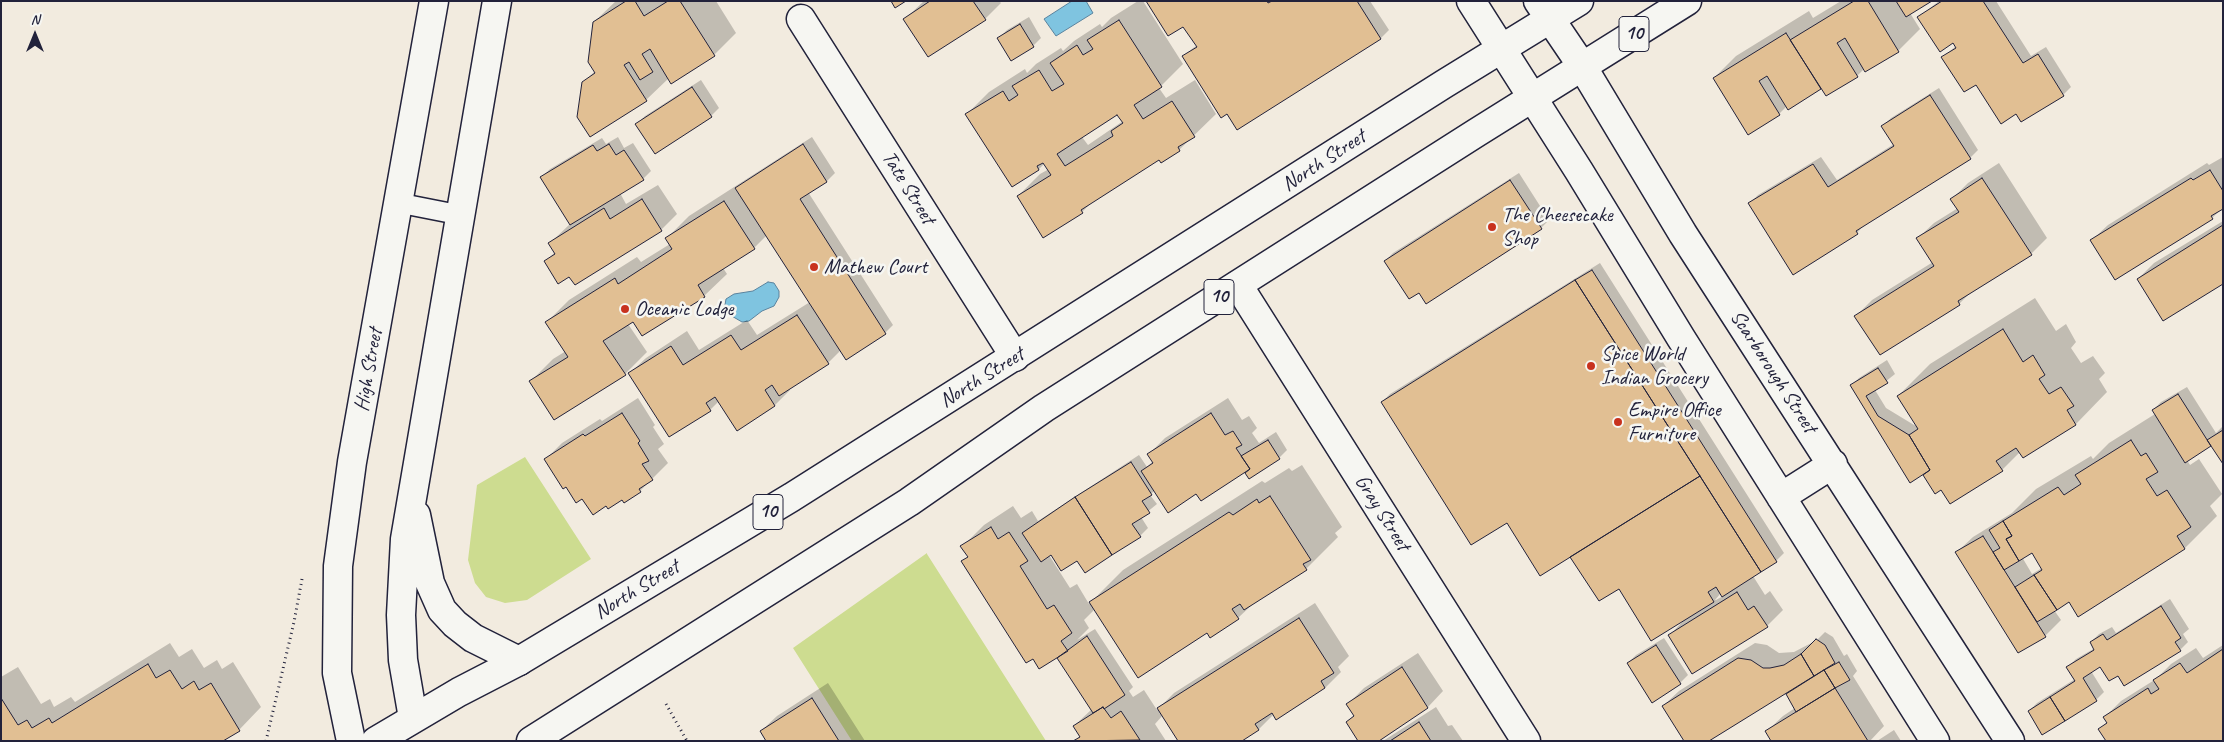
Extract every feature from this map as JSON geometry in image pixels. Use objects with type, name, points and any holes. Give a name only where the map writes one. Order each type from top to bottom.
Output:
[{"type":"main road","name":"High Street","points":[[350,741],[337,673],[338,566],[352,462],[434,1]]},
{"type":"main road","points":[[416,730],[403,660],[401,615],[404,549],[497,1]]},
{"type":"main road","points":[[1471,1],[1579,171],[1680,338],[1935,741]]},
{"type":"main road","name":"North Street","points":[[376,741],[416,730],[519,661],[792,498],[1501,49],[1544,10],[1579,1]]},
{"type":"main road","name":"10","points":[[531,741],[885,518],[1044,408],[1687,1]]},
{"type":"main road","name":"Scarborough Street","points":[[1544,10],[1582,66],[1683,234],[2010,741]]},
{"type":"main road","name":"Tate Street","points":[[801,19],[1014,357]]},
{"type":"main road","name":"Gray Street","points":[[1238,285],[1526,741]]},
{"type":"main road","points":[[1781,497],[1833,464]]},
{"type":"main road","points":[[412,497],[430,583],[442,610],[455,624],[473,638],[519,661]]},
{"type":"lane","points":[[399,203],[460,215]]},
{"type":"path","points":[[666,704],[687,741]]},
{"type":"green space","points":[[525,457],[591,559],[527,600],[505,603],[486,597],[475,583],[468,560],[477,485]]},
{"type":"green space","points":[[927,553],[1046,741],[852,741],[793,648]]},
{"type":"water","points":[[1072,1],[1086,1],[1093,13],[1056,36],[1044,19]]},
{"type":"water","points":[[768,282],[774,283],[779,291],[779,297],[774,306],[762,311],[749,321],[742,322],[730,315],[725,305],[726,299],[734,294],[753,291]]},
{"type":"building","points":[[626,1],[635,1],[644,16],[668,1],[680,1],[715,56],[671,84],[650,49],[642,54],[653,72],[640,80],[629,62],[624,65],[647,101],[590,137],[577,117],[582,82],[595,73],[588,62],[593,22]]},
{"type":"building","points":[[891,1],[906,1],[895,8]]},
{"type":"building","points":[[930,1],[973,1],[986,20],[928,57],[903,19]]},
{"type":"building","points":[[1146,1],[1267,1],[1268,3],[1272,1],[1357,1],[1381,39],[1237,130],[1227,114],[1221,118],[1182,56],[1197,47],[1183,27],[1168,36]]},
{"type":"building","points":[[1854,1],[1868,1],[1899,52],[1865,72],[1845,38],[1837,43],[1858,77],[1826,96],[1790,40]]},
{"type":"building","points":[[1896,1],[1932,1],[1906,17]]},
{"type":"building","points":[[1942,1],[1983,1],[2023,63],[2038,54],[2064,96],[2021,122],[2016,114],[2001,124],[1976,85],[1964,92],[1941,57],[1956,48],[1953,43],[1940,52],[1917,17]]},
{"type":"building","points":[[1119,20],[1162,87],[1134,105],[1143,119],[1172,101],[1195,137],[1178,147],[1180,151],[1161,163],[1159,160],[1081,210],[1083,213],[1043,238],[1017,196],[1051,175],[1043,163],[1037,166],[1039,170],[1012,187],[965,114],[1003,91],[1009,101],[1018,95],[1012,86],[1039,70],[1052,91],[1064,84],[1050,63],[1077,45],[1083,55],[1093,49],[1087,40]],"holes":[[[1117,115],[1123,123],[1111,131],[1113,136],[1065,166],[1057,154]]]},
{"type":"building","points":[[1020,24],[1034,47],[1011,61],[997,38]]},
{"type":"building","points":[[1786,33],[1821,89],[1788,110],[1767,76],[1759,81],[1780,115],[1748,135],[1713,78]]},
{"type":"building","points":[[692,87],[712,117],[655,154],[635,124]]},
{"type":"building","points":[[1930,95],[1971,159],[1856,231],[1858,234],[1793,275],[1748,203],[1813,164],[1828,187],[1894,146],[1881,126]]},
{"type":"building","points":[[609,144],[616,155],[624,150],[644,180],[570,225],[540,177],[593,145],[597,151]]},
{"type":"building","name":"Mathew Court","points":[[803,144],[827,182],[800,199],[886,334],[846,360],[735,188]]},
{"type":"building","points":[[2210,170],[2223,191],[2223,209],[2211,216],[2213,219],[2115,280],[2090,240],[2191,178],[2193,180]]},
{"type":"building","points":[[1982,178],[2032,255],[1958,301],[1960,305],[1880,355],[1854,316],[1934,266],[1916,238],[1959,212],[1950,199]]},
{"type":"building","points":[[1510,180],[1542,229],[1426,304],[1419,293],[1409,299],[1384,261]]},
{"type":"building","points":[[642,199],[662,231],[575,285],[569,277],[558,284],[544,261],[555,254],[548,243],[604,208],[610,219]]},
{"type":"building","name":"Oceanic Lodge","points":[[724,201],[755,249],[698,285],[705,297],[642,336],[633,322],[603,341],[626,375],[554,420],[529,381],[568,357],[545,322],[615,278],[618,284],[672,249],[665,238]]},
{"type":"building","points":[[2223,225],[2223,284],[2163,321],[2137,279]]},
{"type":"building","points":[[1592,270],[1777,562],[1761,572],[1575,280]]},
{"type":"building","points":[[1575,280],[1700,476],[1540,576],[1507,523],[1471,545],[1381,402]]},
{"type":"building","name":"Oceanic Lodge","points":[[797,315],[829,364],[779,396],[772,385],[765,390],[775,406],[737,431],[715,397],[706,403],[711,411],[669,437],[628,373],[671,346],[683,365],[731,335],[741,350]]},
{"type":"building","points":[[2003,329],[2023,362],[2033,355],[2045,375],[2039,379],[2049,394],[2061,387],[2074,406],[2067,410],[2076,425],[2023,458],[2016,448],[1996,461],[2003,471],[1950,504],[1941,490],[1935,494],[1923,475],[1930,470],[1909,435],[1918,429],[1897,396]]},
{"type":"building","points":[[1878,368],[1888,383],[1866,396],[1878,416],[1909,435],[1930,470],[1910,483],[1850,385]]},
{"type":"building","points":[[2178,394],[2211,446],[2185,463],[2152,410]]},
{"type":"building","points":[[622,413],[640,441],[638,443],[649,461],[642,464],[653,480],[639,489],[641,492],[624,503],[622,500],[608,509],[606,506],[593,515],[582,499],[576,503],[566,487],[563,489],[544,459],[583,434],[585,436]]},
{"type":"building","points":[[1211,413],[1225,435],[1233,431],[1242,445],[1236,448],[1250,469],[1201,501],[1196,494],[1168,513],[1141,471],[1153,463],[1147,454]]},
{"type":"building","points":[[2223,430],[2223,464],[2207,440]]},
{"type":"building","points":[[1268,440],[1280,459],[1249,479],[1245,473],[1250,469],[1241,456]]},
{"type":"building","points":[[2131,440],[2141,456],[2146,453],[2158,472],[2146,479],[2157,496],[2167,490],[2191,527],[2177,536],[2185,549],[2078,617],[2069,602],[2057,610],[2034,575],[2042,570],[2032,553],[2019,561],[2006,539],[2012,536],[2003,521],[2058,487],[2064,495],[2081,484],[2075,475]]},
{"type":"building","points":[[1131,462],[1152,495],[1142,501],[1150,513],[1132,524],[1141,537],[1112,555],[1075,497]]},
{"type":"building","points":[[1700,476],[1761,572],[1722,597],[1716,587],[1708,592],[1714,602],[1651,641],[1619,589],[1599,601],[1570,557]]},
{"type":"building","points":[[1270,496],[1311,560],[1303,564],[1307,570],[1244,610],[1240,604],[1232,609],[1239,619],[1210,638],[1207,633],[1138,678],[1089,602],[1229,512],[1233,515],[1257,499],[1259,503]]},
{"type":"building","points":[[1075,497],[1112,555],[1085,573],[1077,561],[1061,571],[1051,555],[1041,562],[1022,533]]},
{"type":"building","points":[[2003,521],[2012,536],[2006,539],[2019,561],[2004,570],[1993,552],[2000,548],[1989,530]]},
{"type":"building","points":[[991,527],[998,539],[1009,532],[1028,561],[1020,566],[1047,609],[1054,605],[1072,633],[1061,641],[1068,651],[1039,669],[1033,659],[1026,663],[961,561],[968,557],[960,546]]},
{"type":"building","points":[[1983,536],[2046,637],[2018,653],[1955,552]]},
{"type":"building","points":[[2034,575],[2057,610],[2037,622],[2015,587]]},
{"type":"building","points":[[1737,592],[1748,610],[1754,606],[1768,627],[1692,674],[1668,635]]},
{"type":"building","points":[[2161,606],[2181,638],[2175,642],[2181,651],[2124,686],[2118,676],[2109,681],[2100,667],[2083,678],[2097,701],[2065,721],[2050,697],[2075,681],[2066,667],[2094,650],[2090,642],[2103,634],[2107,640]]},
{"type":"building","points":[[1299,618],[1334,673],[1321,681],[1325,688],[1276,720],[1272,713],[1255,724],[1259,730],[1242,741],[1178,741],[1157,708]]},
{"type":"building","points":[[1087,636],[1125,695],[1104,709],[1103,707],[1093,713],[1057,658]]},
{"type":"building","points":[[1816,639],[1825,645],[1835,663],[1814,676],[1801,654]]},
{"type":"building","points":[[1656,645],[1681,684],[1652,703],[1627,663]]},
{"type":"building","points":[[2223,649],[2223,741],[2106,741],[2098,729],[2107,723],[2103,717],[2148,688],[2151,694],[2159,689],[2153,680],[2180,663],[2187,673]]},
{"type":"building","points":[[1801,654],[1814,676],[1709,741],[1684,741],[1662,706],[1738,658],[1751,660],[1763,668],[1770,668],[1784,665]]},
{"type":"building","points":[[1839,662],[1850,680],[1835,688],[1824,670]]},
{"type":"building","points":[[148,664],[156,678],[170,670],[182,689],[194,681],[199,690],[211,683],[240,731],[223,741],[1,741],[1,698],[18,725],[27,720],[32,728],[49,718],[52,723]]},
{"type":"building","points":[[1402,667],[1428,708],[1379,741],[1358,741],[1346,722],[1354,716],[1346,704]]},
{"type":"building","points":[[1824,670],[1835,688],[1796,712],[1786,694]]},
{"type":"building","points":[[1835,688],[1868,741],[1771,741],[1765,731]]},
{"type":"building","points":[[2050,697],[2065,721],[2042,735],[2028,711]]},
{"type":"building","points":[[812,698],[839,741],[766,741],[760,731]]},
{"type":"building","points":[[1103,707],[1111,718],[1121,711],[1140,740],[1073,741],[1080,737],[1073,726]]},
{"type":"building","points":[[1419,722],[1431,741],[1390,741]]},
{"type":"place","name":"The Cheesecake Shop","points":[[1492,227]]},
{"type":"place","name":"Mathew Court","points":[[814,267]]},
{"type":"place","name":"Oceanic Lodge","points":[[625,309]]},
{"type":"place","name":"Spice World Indian Grocery","points":[[1591,366]]},
{"type":"place","name":"Empire Office Furniture","points":[[1618,422]]}]
